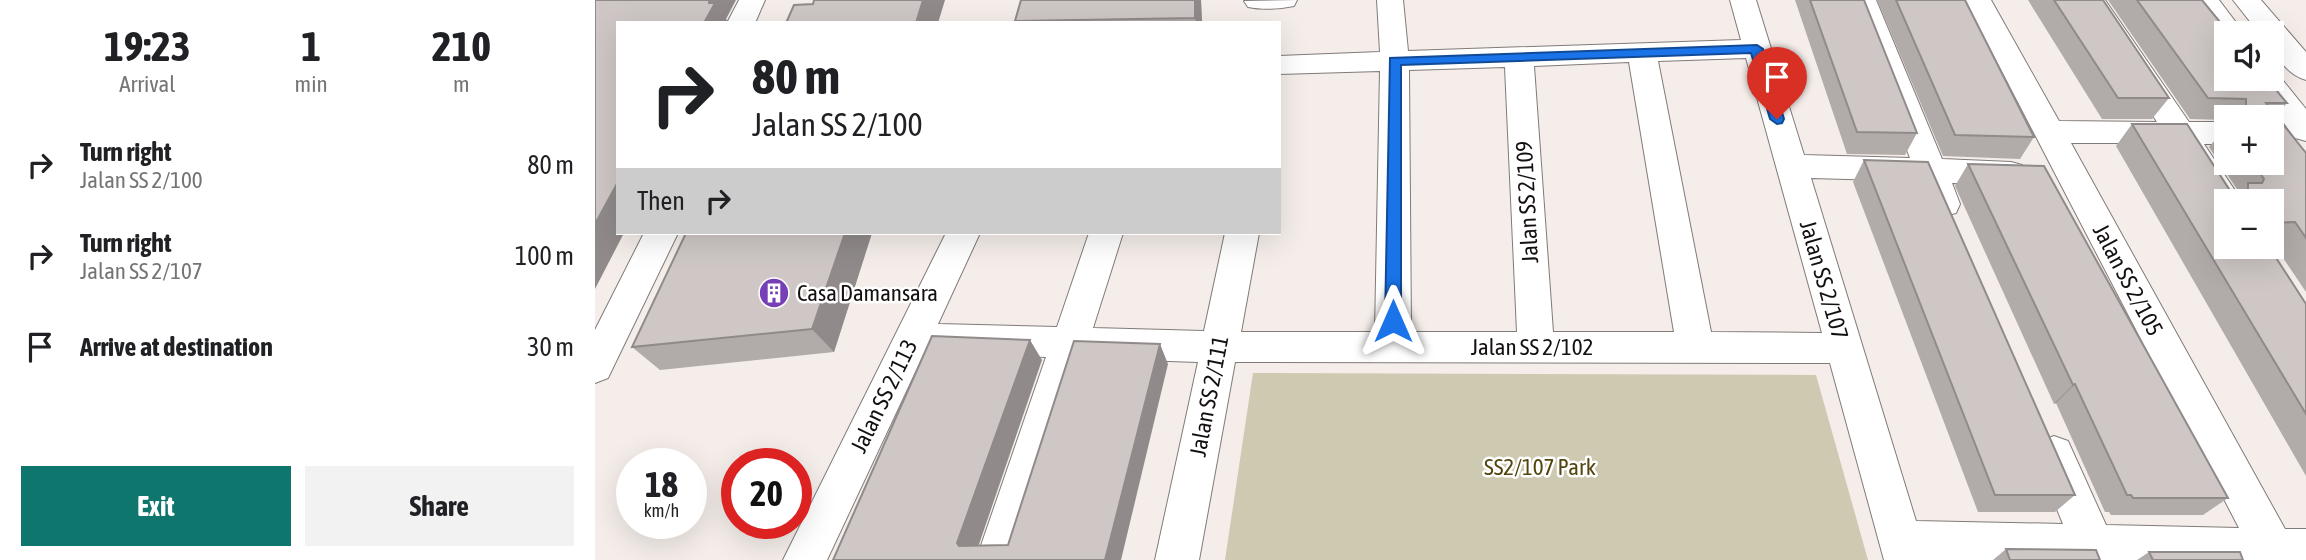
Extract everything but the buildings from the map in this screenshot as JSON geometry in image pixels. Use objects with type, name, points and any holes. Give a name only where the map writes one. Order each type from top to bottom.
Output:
[{"type":"street","points":[[742,21],[752,0]]},
{"type":"street","points":[[763,21],[773,0]]},
{"type":"street","points":[[1390,0],[1395,61],[1393,347]]},
{"type":"street","name":"Jalan SS 2/107","points":[[1743,0],[1903,551]]},
{"type":"street","points":[[1863,0],[1929,170],[1957,233]]},
{"type":"street","name":"Jalan SS 2/105","points":[[1977,0],[2071,175],[2286,553]]},
{"type":"street","points":[[2092,0],[2218,189]]},
{"type":"street","points":[[2205,0],[2222,21]]},
{"type":"street","points":[[2246,0],[2306,71]]},
{"type":"street","points":[[1281,65],[1757,49]]},
{"type":"street","points":[[1642,53],[1695,347]]},
{"type":"street","name":"Jalan SS 2/109","points":[[1519,57],[1536,347]]},
{"type":"street","points":[[2275,91],[2306,132]]},
{"type":"street","points":[[2048,132],[2214,133]]},
{"type":"street","points":[[2284,133],[2306,132]]},
{"type":"street","points":[[1791,166],[2071,175]]},
{"type":"street","points":[[595,326],[639,235]]},
{"type":"street","points":[[595,367],[660,235]]},
{"type":"street","name":"Jalan SS 2/113","points":[[805,560],[962,235]]},
{"type":"street","points":[[998,560],[1106,235]]},
{"type":"street","name":"Jalan SS 2/111","points":[[1177,560],[1242,235]]},
{"type":"street","name":"Jalan SS 2/102","points":[[912,338],[1219,346],[1844,348]]},
{"type":"street","points":[[2039,421],[2097,553]]},
{"type":"street","points":[[1903,551],[2286,553]]},
{"type":"green space","name":"SS2/107 Park","points":[[1253,373],[1816,375],[1868,560],[1225,560]]},
{"type":"place","name":"Casa Damansara","points":[[774,293]]},
{"type":"route","points":[[1393,321],[1395,61],[1757,49],[1777,119]]}]
